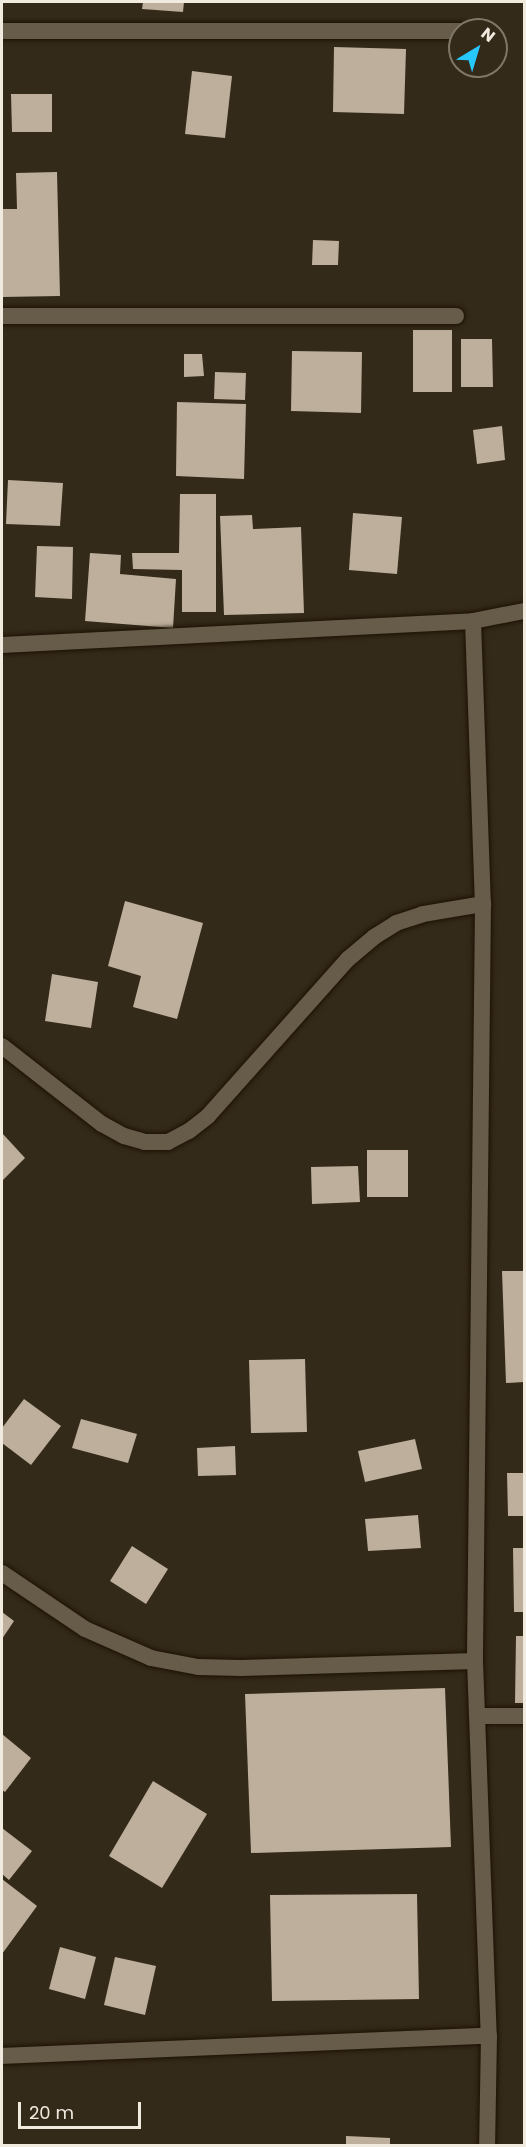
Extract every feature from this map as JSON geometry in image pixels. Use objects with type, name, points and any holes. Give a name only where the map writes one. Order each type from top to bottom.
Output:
[{"type":"street","points":[[2,31],[448,31]]},
{"type":"street","points":[[2,315],[456,316]]},
{"type":"street","points":[[2,645],[473,621],[525,611]]},
{"type":"street","points":[[473,621],[483,904],[475,1661],[489,2036],[487,2145]]},
{"type":"street","points":[[2,1046],[102,1124],[124,1136],[145,1142],[168,1142],[189,1131],[208,1116],[348,958],[374,937],[396,923],[423,914],[483,904]]},
{"type":"street","points":[[2,1573],[85,1629],[151,1659],[198,1667],[241,1668],[475,1661]]},
{"type":"street","points":[[477,1716],[525,1716]]},
{"type":"street","points":[[2,2056],[489,2036]]},
{"type":"building","points":[[143,2],[184,2],[183,12],[142,9]]},
{"type":"building","points":[[334,47],[406,49],[404,114],[333,112]]},
{"type":"building","points":[[192,71],[232,76],[225,138],[185,134]]},
{"type":"building","points":[[11,94],[52,94],[52,132],[12,132]]},
{"type":"building","points":[[57,172],[60,296],[2,297],[2,209],[17,209],[16,173]]},
{"type":"building","points":[[313,240],[339,241],[338,265],[312,265]]},
{"type":"building","points":[[413,330],[452,330],[452,392],[413,392]]},
{"type":"building","points":[[461,339],[492,339],[493,387],[461,387]]},
{"type":"building","points":[[292,351],[362,352],[361,413],[291,411]]},
{"type":"building","points":[[184,354],[202,354],[204,376],[184,377]]},
{"type":"building","points":[[215,372],[246,373],[245,400],[214,399]]},
{"type":"building","points":[[177,402],[246,404],[244,479],[176,476]]},
{"type":"building","points":[[502,426],[505,460],[477,464],[473,430]]},
{"type":"building","points":[[8,480],[63,483],[60,526],[6,524]]},
{"type":"building","points":[[180,494],[216,494],[216,612],[182,612],[182,570],[133,569],[132,553],[179,553]]},
{"type":"building","points":[[353,513],[402,517],[397,574],[349,570]]},
{"type":"building","points":[[252,515],[253,529],[301,527],[304,613],[224,615],[220,516]]},
{"type":"building","points":[[37,546],[73,547],[72,599],[35,597]]},
{"type":"building","points":[[90,553],[121,555],[120,574],[176,579],[173,628],[85,621]]},
{"type":"building","points":[[125,901],[203,923],[177,1019],[133,1007],[141,976],[108,966]]},
{"type":"building","points":[[52,974],[98,982],[91,1028],[45,1021]]},
{"type":"building","points":[[2,1133],[25,1158],[2,1181]]},
{"type":"building","points":[[367,1150],[408,1150],[408,1197],[367,1197]]},
{"type":"building","points":[[358,1166],[360,1202],[312,1204],[311,1167]]},
{"type":"building","points":[[502,1271],[524,1271],[524,1382],[506,1383]]},
{"type":"building","points":[[305,1359],[307,1432],[251,1433],[249,1360]]},
{"type":"building","points":[[24,1399],[61,1426],[31,1465],[2,1443],[2,1428]]},
{"type":"building","points":[[81,1419],[137,1434],[128,1463],[72,1448]]},
{"type":"building","points":[[415,1439],[422,1469],[365,1482],[358,1451]]},
{"type":"building","points":[[235,1446],[236,1475],[198,1476],[197,1448]]},
{"type":"building","points":[[507,1473],[524,1473],[524,1516],[508,1516]]},
{"type":"building","points":[[418,1515],[421,1548],[368,1551],[365,1519]]},
{"type":"building","points":[[132,1546],[168,1569],[146,1604],[110,1581]]},
{"type":"building","points":[[513,1548],[524,1548],[524,1612],[514,1612]]},
{"type":"building","points":[[2,1612],[14,1621],[2,1639]]},
{"type":"building","points":[[516,1636],[524,1636],[524,1703],[515,1703]]},
{"type":"building","points":[[445,1688],[451,1847],[251,1853],[245,1694]]},
{"type":"building","points":[[2,1734],[31,1758],[5,1792],[2,1790]]},
{"type":"building","points":[[153,1781],[207,1814],[162,1888],[109,1856]]},
{"type":"building","points":[[2,1828],[32,1851],[9,1880],[2,1874]]},
{"type":"building","points":[[2,1879],[37,1906],[2,1954]]},
{"type":"building","points":[[417,1894],[419,1999],[272,2001],[270,1895]]},
{"type":"building","points":[[60,1947],[96,1957],[85,1999],[49,1989]]},
{"type":"building","points":[[115,1957],[156,1966],[145,2015],[104,2005]]},
{"type":"building","points":[[346,2136],[390,2138],[390,2146],[346,2146]]}]
